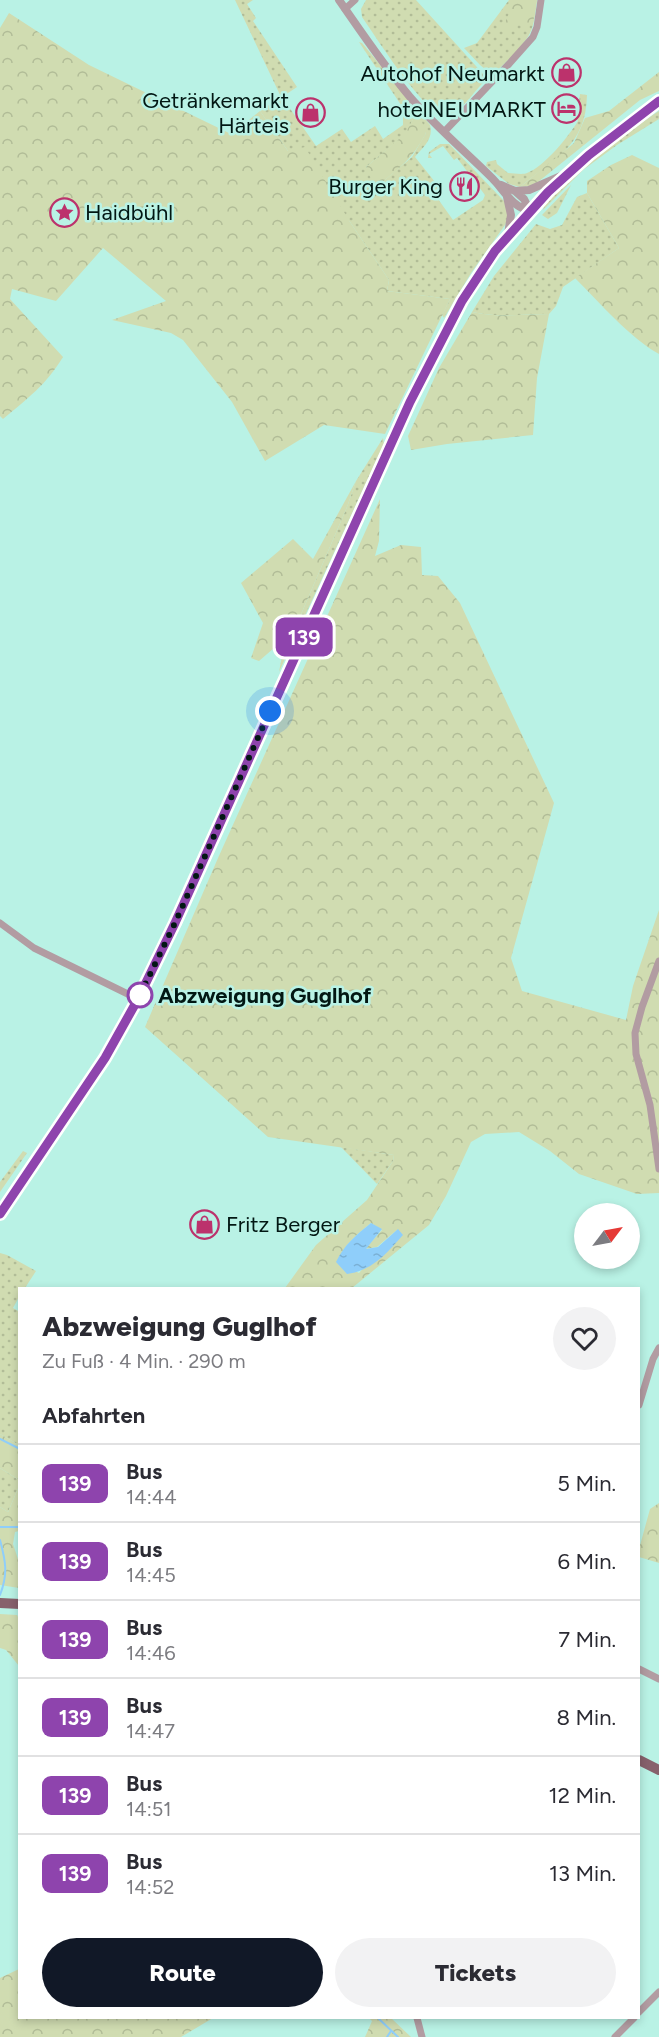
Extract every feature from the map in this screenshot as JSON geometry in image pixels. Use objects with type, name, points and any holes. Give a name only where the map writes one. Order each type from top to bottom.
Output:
[{"type":"main road","points":[[0,1214],[105,1058],[138,999],[175,923],[423,374],[462,301],[484,266],[507,236],[567,173],[659,101]]},
{"type":"main road","points":[[1,1604],[18,1604]]},
{"type":"main road","points":[[640,1760],[659,1770]]},
{"type":"street","points":[[339,0],[394,77],[444,132],[498,184],[524,199],[530,211]]},
{"type":"street","points":[[345,9],[355,0]]},
{"type":"street","points":[[444,132],[533,37],[541,0]]},
{"type":"street","points":[[510,192],[534,189],[567,173]]},
{"type":"street","points":[[507,236],[511,211],[510,192]]},
{"type":"street","points":[[0,923],[34,948],[138,999]]},
{"type":"street","points":[[659,961],[635,1033],[636,1053],[650,1105],[659,1169]]},
{"type":"street","points":[[640,1402],[650,1368],[659,1348]]},
{"type":"street","points":[[640,1670],[659,1679]]},
{"type":"street","points":[[640,2012],[659,1992]]},
{"type":"street","points":[[417,2019],[422,2037]]},
{"type":"street","points":[[615,2037],[633,2019]]},
{"type":"green space","points":[[235,0],[253,0],[247,4],[256,18],[253,21],[297,87],[282,97],[316,146],[342,129],[351,142],[375,126],[383,139],[403,125],[403,108],[359,42],[430,125],[429,139],[415,157],[439,187],[433,192],[453,220],[483,200],[485,195],[457,158],[454,160],[443,146],[429,154],[432,158],[428,158],[429,152],[440,144],[449,144],[504,201],[507,213],[505,225],[471,273],[444,318],[442,315],[450,299],[387,291],[389,280],[350,222],[288,151],[260,111],[281,97]],"holes":[[[413,119],[426,133],[412,157],[380,184],[366,167],[406,134]]]},
{"type":"green space","points":[[366,0],[416,0],[486,77],[486,80],[461,108],[441,117],[409,84],[362,17],[361,9]]},
{"type":"green space","points":[[509,0],[537,0],[533,25],[527,38],[518,49],[491,74],[464,48],[477,43]]},
{"type":"green space","points":[[515,0],[537,0],[533,23],[520,23],[509,31],[503,27]]},
{"type":"green space","points":[[9,13],[89,65],[231,134],[260,111],[288,151],[305,147],[350,222],[389,280],[387,291],[450,299],[385,434],[324,425],[265,461],[232,402],[183,340],[171,333],[112,320],[166,301],[103,248],[56,301],[12,289],[10,299],[63,357],[36,391],[3,419],[0,416],[0,28]]},
{"type":"green space","points":[[659,72],[659,91],[640,100],[538,182],[520,187],[574,143],[585,118],[609,111]]},
{"type":"green space","points":[[580,94],[587,95],[581,127],[575,139],[556,159],[520,187],[509,184],[486,166],[487,162],[496,160],[497,164],[508,173],[523,174],[534,170],[548,158],[578,121]]},
{"type":"green space","points":[[659,111],[659,119],[617,145],[583,170],[543,210],[549,199],[577,172]]},
{"type":"green space","points":[[413,119],[421,119],[426,133],[416,149],[380,184],[372,181],[366,167],[405,134]]},
{"type":"green space","points":[[632,155],[659,168],[659,354],[626,329],[575,278],[619,248],[587,193],[587,181],[611,165]]},
{"type":"green space","points":[[571,185],[557,213],[548,219],[542,215]]},
{"type":"green space","points":[[587,193],[619,248],[563,287],[556,306],[549,314],[501,315],[472,312],[494,276],[536,224],[550,229],[562,225],[577,197]]},
{"type":"green space","points":[[472,312],[501,315],[549,314],[537,378],[533,435],[411,450],[408,436],[439,368]]},
{"type":"green space","points":[[383,438],[384,444],[279,672],[282,656],[281,641],[290,640],[356,481]]},
{"type":"green space","points":[[356,481],[290,640],[281,642],[259,661],[251,658],[263,623],[241,583],[293,539],[313,559]]},
{"type":"green space","points":[[380,499],[379,541],[375,556],[401,545],[421,547],[422,575],[438,576],[460,603],[554,803],[511,958],[522,991],[626,1020],[633,986],[659,910],[659,1193],[637,1194],[579,1174],[550,1151],[519,1132],[485,1134],[471,1142],[446,1196],[429,1225],[353,1287],[286,1287],[316,1245],[367,1200],[393,1161],[394,1155],[268,1137],[145,1027],[218,858]],"holes":[[[371,1223],[382,1230],[365,1249],[377,1247],[398,1229],[359,1273],[337,1262],[343,1250]]]},
{"type":"green space","points":[[341,1147],[394,1155],[393,1161],[377,1184]]},
{"type":"green space","points":[[23,1151],[27,1153],[0,1192],[0,1182]]},
{"type":"green space","points":[[0,1253],[36,1271],[26,1287],[18,1287],[18,1299],[13,1308],[18,1311],[18,1444],[0,1434]]},
{"type":"green space","points":[[0,1434],[18,1444],[18,1479],[0,1468]]},
{"type":"green space","points":[[0,1468],[18,1479],[18,1488],[8,1512],[0,1507]]},
{"type":"green space","points":[[18,1488],[18,1531],[15,1532],[13,1544],[18,1559],[18,1588],[0,1585],[0,1507],[8,1512]]},
{"type":"green space","points":[[659,1503],[659,1563],[640,1557],[640,1545],[650,1509]]},
{"type":"green space","points":[[0,1614],[17,1615],[18,1665],[6,1650],[0,1648]]},
{"type":"green space","points":[[18,1969],[18,2019],[211,2019],[181,2037],[0,2037],[0,1978]]},
{"type":"green space","points":[[370,2019],[392,2019],[411,2037],[365,2037],[372,2021]]},
{"type":"water","points":[[371,1223],[382,1229],[366,1249],[378,1247],[398,1229],[403,1235],[371,1265],[347,1274],[336,1262],[351,1241]]},
{"type":"waterway","points":[[0,1439],[18,1448]]},
{"type":"waterway","points":[[0,1527],[18,1527]]},
{"type":"waterway","points":[[0,1540],[5,1568],[0,1595]]},
{"type":"waterway","points":[[379,2019],[398,2037]]},
{"type":"waterway","points":[[387,2037],[391,2031]]},
{"type":"bus line","name":"139","points":[[0,1214],[105,1058],[138,999],[175,923],[410,402],[462,301],[495,251],[548,192],[567,173],[659,101]]},
{"type":"place","name":"Autohof Neumarkt","points":[[566,73]]},
{"type":"place","name":"hotelNEUMARKT","points":[[567,109]]},
{"type":"place","name":"Getränkemarkt Härteis","points":[[310,113]]},
{"type":"place","name":"Burger King","points":[[464,186]]},
{"type":"place","name":"Haidbühl","points":[[64,212]]},
{"type":"place","name":"Abzweigung Guglhof","points":[[140,995]]},
{"type":"place","name":"Fritz Berger","points":[[205,1224]]},
{"type":"route","points":[[140,995],[138,999],[175,923],[270,711]]}]
